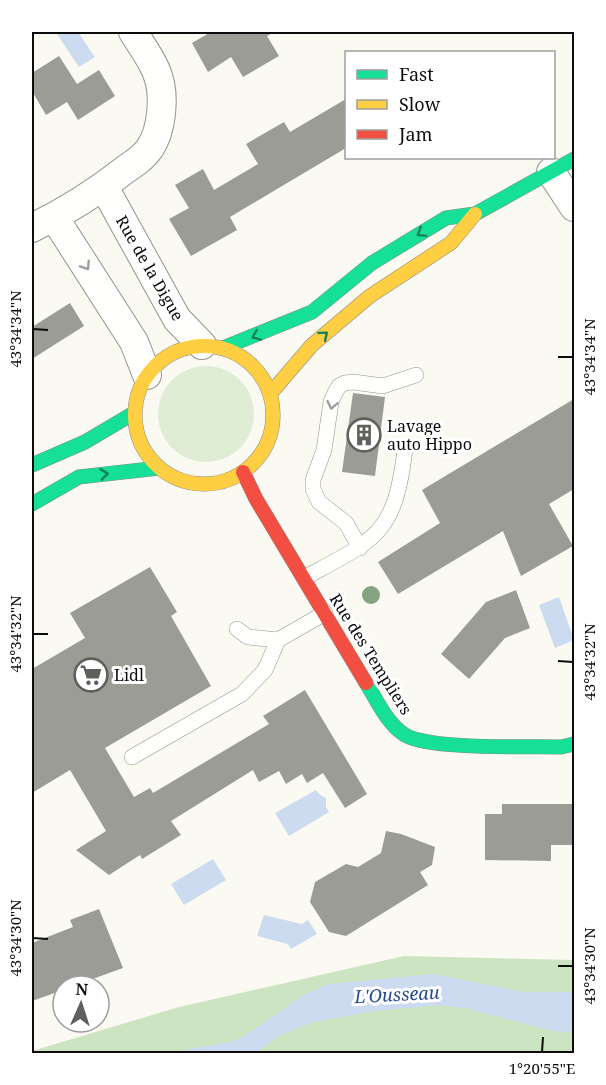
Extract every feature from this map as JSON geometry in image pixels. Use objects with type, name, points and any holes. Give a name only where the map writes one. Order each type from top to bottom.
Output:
[{"type":"main road","points":[[213,347],[244,358],[260,374],[270,394],[274,416],[270,438],[259,457],[243,472],[223,482],[200,484],[178,479],[159,468],[145,452],[137,434],[134,413],[137,393],[147,375],[162,359],[181,349],[213,347],[249,339],[312,312],[372,263],[446,218],[475,214],[563,165]]},
{"type":"main road","points":[[270,394],[312,345],[370,296],[451,243],[475,214]]},
{"type":"main road","points":[[32,465],[85,442],[134,413]]},
{"type":"main road","points":[[32,504],[79,477],[159,468]]},
{"type":"main road","name":"Rue des Templiers","points":[[243,472],[256,499],[386,716],[405,735],[436,744],[561,747],[574,744]]},
{"type":"street","points":[[133,32],[158,74],[161,99],[155,138],[149,150],[104,187],[43,222],[134,342],[147,375]]},
{"type":"street","points":[[563,165],[574,207]]},
{"type":"street","name":"Rue de la Digue","points":[[104,187],[177,319],[213,347]]},
{"type":"lane","points":[[360,548],[346,523],[319,502],[313,489],[313,480],[324,450],[331,402],[339,386],[345,383],[383,386],[416,375]]},
{"type":"lane","points":[[304,578],[360,548],[385,525],[402,478],[405,448]]},
{"type":"lane","points":[[43,479],[79,477]]},
{"type":"lane","points":[[237,629],[248,637],[278,640],[325,613]]},
{"type":"lane","points":[[132,757],[242,694],[265,670],[278,640]]},
{"type":"green space","points":[[197,366],[215,366],[233,374],[246,387],[254,405],[251,433],[233,454],[215,462],[197,462],[179,454],[166,441],[158,423],[158,405],[166,387],[179,374]]},
{"type":"green space","points":[[404,956],[574,960],[574,1053],[32,1054],[32,1051],[89,1034],[111,1034],[111,1027],[179,1007]]},
{"type":"water","points":[[78,32],[95,57],[79,67],[57,34]]},
{"type":"water","points":[[559,597],[574,640],[555,648],[539,605]]},
{"type":"water","points":[[316,790],[326,798],[326,807],[329,812],[289,836],[275,813]]},
{"type":"water","points":[[213,859],[226,880],[184,905],[171,884]]},
{"type":"water","points":[[264,915],[302,924],[308,920],[317,934],[291,949],[288,944],[257,936]]},
{"type":"water","name":"L'Ousseau","points":[[434,974],[524,992],[574,992],[574,1033],[553,1031],[465,1008],[437,1005],[367,1012],[310,1023],[279,1036],[255,1053],[171,1053],[243,1037],[305,994],[329,984]]},
{"type":"building","points":[[211,32],[274,32],[267,36],[279,56],[243,77],[231,57],[208,72],[192,43]]},
{"type":"building","points":[[59,56],[77,84],[99,70],[115,96],[78,120],[67,102],[46,115],[32,91],[32,73]]},
{"type":"building","points":[[345,100],[345,149],[230,217],[237,230],[191,256],[169,219],[189,208],[175,185],[203,169],[214,190],[258,164],[246,144],[284,122],[290,132]]},
{"type":"building","points":[[70,303],[84,326],[32,359],[32,327]]},
{"type":"building","name":"Lavage auto Hippo","points":[[353,393],[385,397],[375,476],[342,472]]},
{"type":"building","points":[[574,399],[574,489],[549,504],[573,546],[521,576],[503,531],[398,594],[378,562],[440,523],[422,490]]},
{"type":"building","points":[[150,567],[177,612],[171,616],[211,686],[105,748],[134,797],[150,788],[153,793],[269,724],[263,716],[305,690],[367,794],[345,808],[323,773],[307,783],[302,774],[286,784],[279,771],[259,782],[253,770],[171,821],[181,835],[142,859],[140,855],[109,875],[76,850],[106,831],[70,770],[32,793],[32,669],[85,638],[70,613]]},
{"type":"building","points":[[516,590],[530,628],[505,638],[469,679],[441,654],[486,602]]},
{"type":"building","points":[[502,804],[574,804],[574,845],[551,845],[551,861],[485,860],[485,814],[502,814]]},
{"type":"building","points":[[386,831],[401,834],[435,847],[432,865],[420,872],[428,885],[346,936],[329,932],[310,902],[315,882],[346,864],[358,867],[381,853]]},
{"type":"building","points":[[99,909],[123,968],[106,974],[51,974],[51,994],[32,1001],[32,943],[73,927],[70,920]]},
{"type":"traffic: fast","points":[[223,348],[312,312],[372,263],[446,218],[475,214],[574,159]]},
{"type":"traffic: fast","points":[[32,465],[85,442],[134,413]]},
{"type":"traffic: fast","points":[[32,504],[79,477],[159,468]]},
{"type":"traffic: fast","points":[[366,683],[393,725],[405,735],[418,740],[480,746],[561,747],[574,744]]},
{"type":"traffic: slow","points":[[270,394],[312,345],[370,296],[451,243],[475,214]]},
{"type":"traffic: slow","points":[[204,346],[230,351],[253,366],[268,389],[273,415],[268,441],[253,464],[230,479],[204,484],[178,479],[155,464],[140,441],[135,415],[140,389],[155,366],[178,351],[204,346]]},
{"type":"traffic: jam","points":[[243,472],[256,499],[366,683]]},
{"type":"place","name":"Lavage auto Hippo","points":[[364,435]]},
{"type":"place","name":"Lidl","points":[[91,675]]}]
